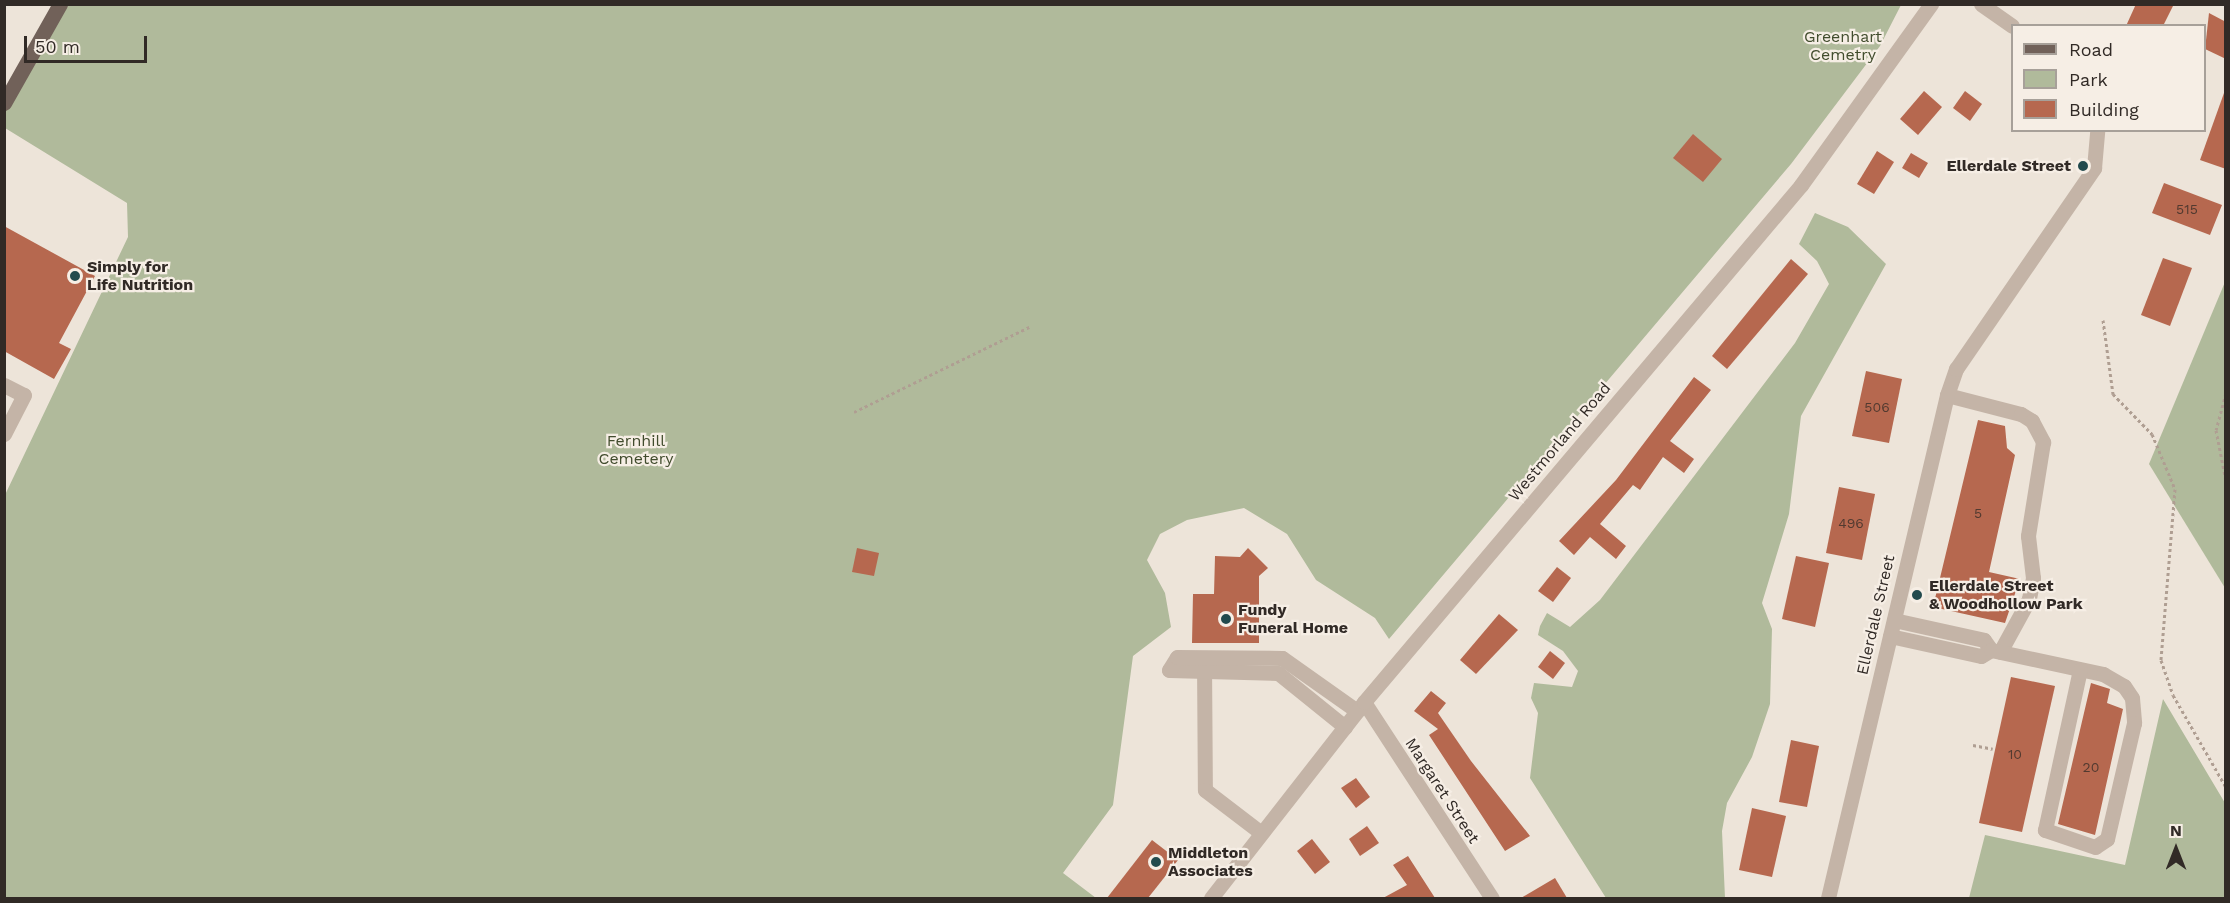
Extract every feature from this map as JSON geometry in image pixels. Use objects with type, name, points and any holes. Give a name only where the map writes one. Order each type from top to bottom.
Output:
[{"type":"main road","points":[[4,103],[60,4]]},
{"type":"street","name":"Westmorland Road","points":[[1211,898],[1260,832],[1361,707],[1801,185],[1931,4]]},
{"type":"street","points":[[1982,4],[2011,25]]},
{"type":"street","name":"Ellerdale Street","points":[[1828,898],[1947,395],[1956,369],[2094,168],[2097,132]]},
{"type":"street","points":[[4,385],[24,395],[4,434]]},
{"type":"street","points":[[1890,636],[1981,656],[1996,651],[2029,599],[2033,578],[2028,536],[2043,442],[2032,421],[2021,414],[1947,395]]},
{"type":"street","points":[[1894,620],[1984,640],[1996,651],[2080,669],[2119,682],[2135,713],[2108,840],[2100,847],[2045,831],[2080,669]]},
{"type":"street","points":[[1204,664],[1282,658],[1361,707]]},
{"type":"street","points":[[1204,664],[1278,673],[1345,727]]},
{"type":"street","points":[[1204,664],[1205,790],[1260,832]]},
{"type":"street","name":"Margaret Street","points":[[1361,707],[1492,898]]},
{"type":"street","points":[[1221,885],[1231,898]]},
{"type":"path","points":[[2103,320],[2113,394],[2152,434],[2175,489],[2161,660],[2173,695],[2226,787]]},
{"type":"path","points":[[854,412],[1029,327]]},
{"type":"path","points":[[2226,393],[2216,447],[2226,481]]},
{"type":"path","points":[[1973,745],[1993,749]]},
{"type":"green space","name":"Fernhill Cemetery","points":[[61,5],[1901,5],[1880,46],[1791,164],[1389,639],[1375,618],[1316,580],[1287,534],[1244,508],[1187,520],[1160,534],[1147,560],[1165,593],[1171,627],[1133,656],[1113,805],[1063,873],[1096,898],[5,898],[4,497],[128,237],[127,203],[5,128],[5,103]]},
{"type":"green space","points":[[1815,213],[1848,227],[1886,264],[1801,416],[1789,514],[1762,603],[1772,629],[1770,704],[1752,757],[1727,803],[1722,831],[1725,898],[1606,898],[1530,778],[1538,713],[1531,698],[1534,683],[1572,687],[1578,671],[1563,651],[1538,635],[1540,626],[1547,613],[1570,627],[1600,600],[1795,343],[1829,284],[1817,261],[1799,244]]},
{"type":"green space","points":[[2225,282],[2226,588],[2149,464]]},
{"type":"green space","points":[[2163,699],[2225,803],[2225,898],[1969,898],[1985,835],[2125,865]]},
{"type":"building","points":[[2136,4],[2174,4],[2164,24],[2127,24]]},
{"type":"building","points":[[2209,13],[2226,22],[2226,59],[2206,49]]},
{"type":"building","points":[[1924,91],[1942,107],[1918,135],[1900,119]]},
{"type":"building","points":[[1965,91],[1982,104],[1970,121],[1953,108]]},
{"type":"building","points":[[2224,93],[2226,93],[2226,169],[2200,160]]},
{"type":"building","points":[[1693,134],[1722,159],[1703,182],[1673,158]]},
{"type":"building","points":[[1877,151],[1894,162],[1874,194],[1857,184]]},
{"type":"building","points":[[1911,153],[1928,163],[1919,178],[1902,168]]},
{"type":"building","points":[[2164,183],[2222,205],[2210,235],[2152,213]]},
{"type":"building","points":[[4,226],[95,276],[59,343],[71,349],[54,379],[4,351]]},
{"type":"building","points":[[2163,258],[2192,268],[2170,326],[2141,315]]},
{"type":"building","points":[[1791,259],[1808,274],[1727,369],[1712,356]]},
{"type":"building","points":[[1866,371],[1902,379],[1889,443],[1852,436]]},
{"type":"building","points":[[1694,377],[1711,390],[1670,441],[1694,459],[1684,473],[1663,457],[1640,490],[1633,485],[1600,524],[1626,546],[1616,559],[1590,537],[1574,555],[1559,541],[1616,480]]},
{"type":"building","points":[[1978,420],[2005,426],[2007,448],[2015,455],[1989,572],[2020,579],[2005,623],[1933,607]]},
{"type":"building","points":[[1839,487],[1875,494],[1862,560],[1826,553]]},
{"type":"building","points":[[857,548],[879,553],[874,576],[852,572]]},
{"type":"building","name":"Fundy Funeral Home","points":[[1248,548],[1268,568],[1259,576],[1259,643],[1192,643],[1193,594],[1214,594],[1215,556],[1240,557]]},
{"type":"building","points":[[1796,556],[1829,563],[1815,627],[1782,619]]},
{"type":"building","points":[[1557,567],[1571,578],[1553,602],[1538,591]]},
{"type":"building","points":[[1499,614],[1518,630],[1476,674],[1460,660]]},
{"type":"building","points":[[1550,651],[1565,663],[1553,679],[1538,667]]},
{"type":"building","points":[[2011,677],[2055,686],[2022,832],[1979,823]]},
{"type":"building","points":[[2091,683],[2110,689],[2107,703],[2123,709],[2095,835],[2058,824]]},
{"type":"building","points":[[1431,691],[1446,703],[1438,713],[1471,761],[1530,836],[1505,851],[1429,735],[1438,729],[1414,711]]},
{"type":"building","points":[[1791,740],[1819,746],[1807,807],[1779,802]]},
{"type":"building","points":[[1356,778],[1370,797],[1356,808],[1341,788]]},
{"type":"building","points":[[1752,808],[1786,816],[1772,877],[1739,870]]},
{"type":"building","points":[[1367,826],[1379,843],[1360,856],[1349,839]]},
{"type":"building","points":[[1312,839],[1330,862],[1315,874],[1297,851]]},
{"type":"building","points":[[1152,840],[1178,860],[1148,898],[1107,898]]},
{"type":"building","points":[[1408,856],[1435,898],[1383,898],[1407,885],[1393,865]]},
{"type":"building","points":[[1555,878],[1567,898],[1521,898]]},
{"type":"place","name":"Ellerdale Street","points":[[2083,166]]},
{"type":"place","name":"Simply for Life Nutrition","points":[[75,276]]},
{"type":"place","name":"Ellerdale Street & Woodhollow Park","points":[[1917,595]]},
{"type":"place","name":"Fundy Funeral Home","points":[[1226,619]]},
{"type":"place","name":"Middleton Associates","points":[[1156,862]]},
{"type":"park label","name":"Greenhart Cemetry","points":[[1843,46]]}]
